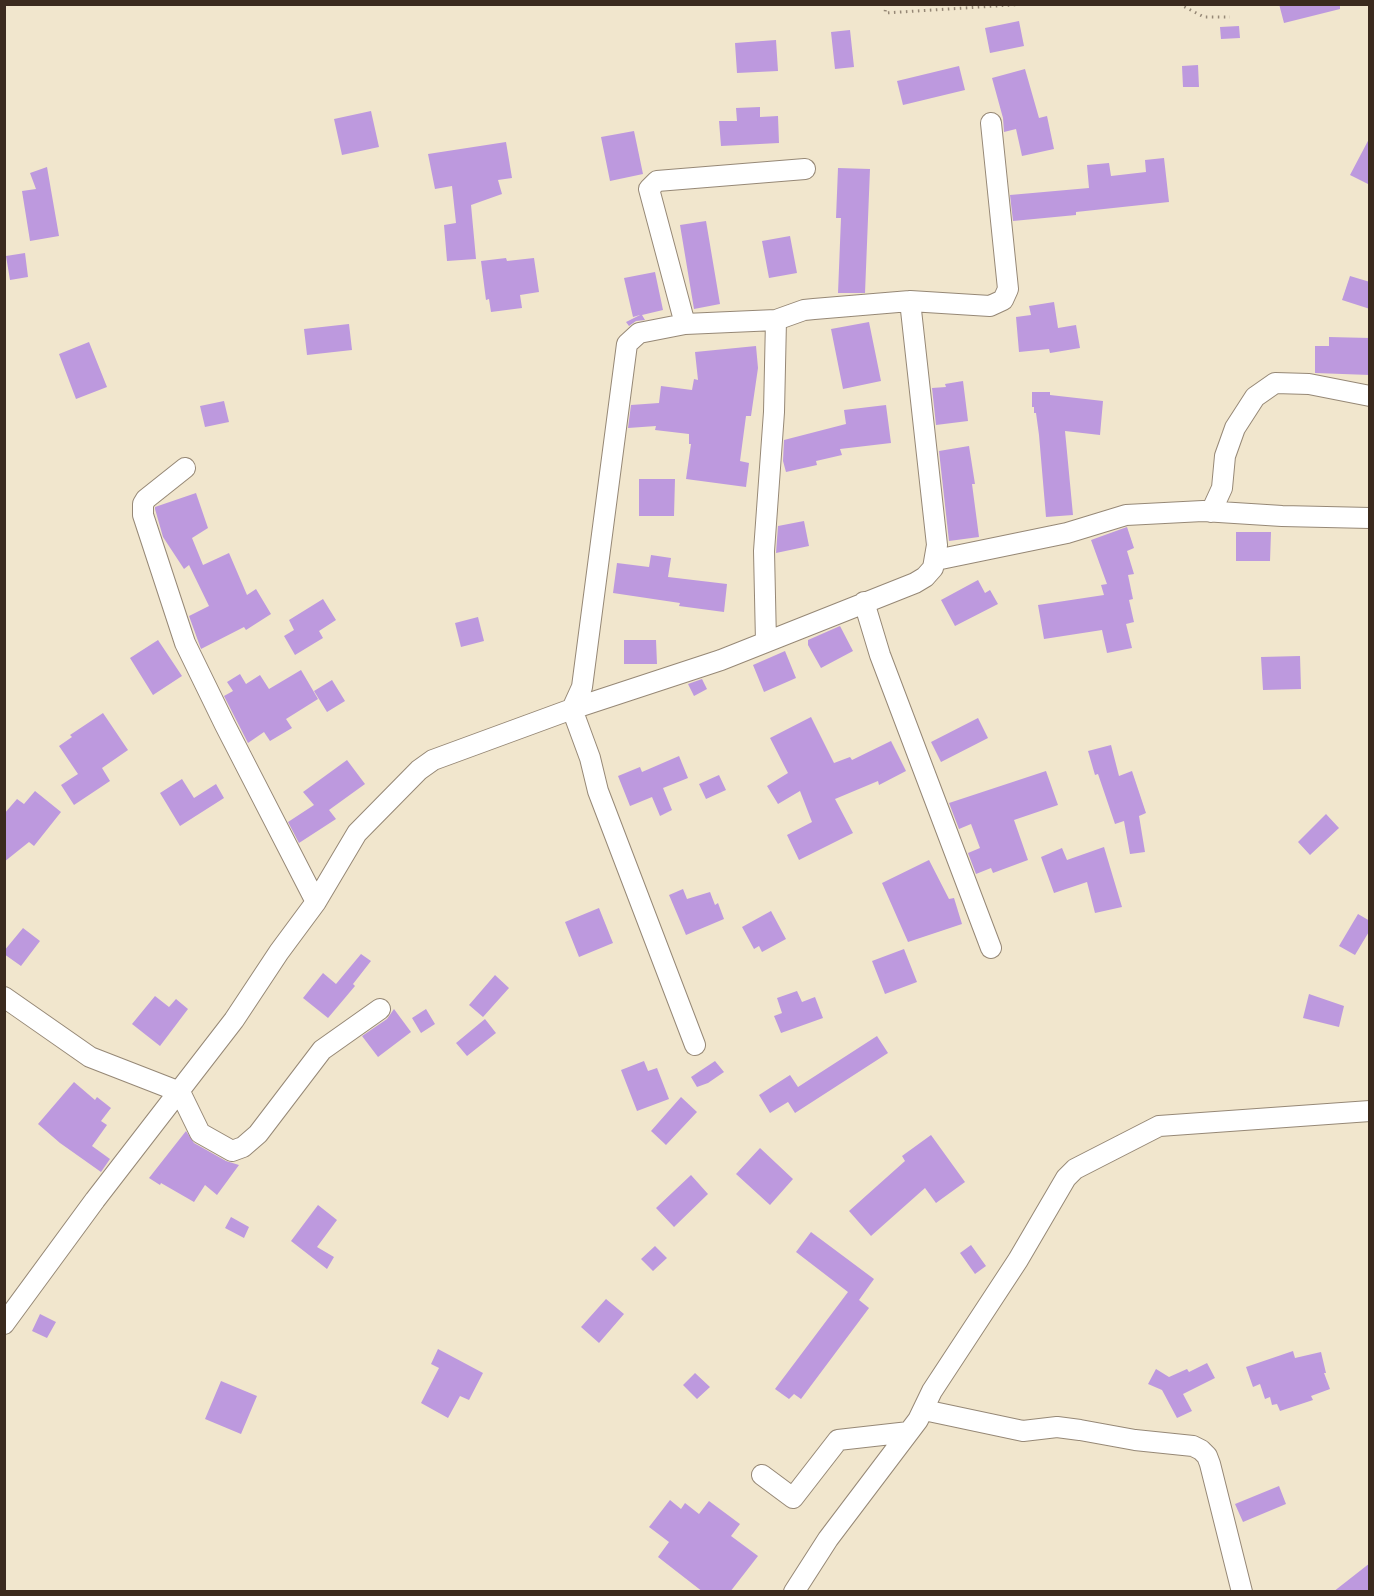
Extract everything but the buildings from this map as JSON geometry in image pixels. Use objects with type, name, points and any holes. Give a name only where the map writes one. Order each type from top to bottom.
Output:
[{"type":"street","points":[[695,1045],[598,791],[590,758],[572,709],[582,687],[627,344],[639,333],[685,324],[776,320],[804,310],[910,301],[990,306],[1003,300],[1008,289],[991,123]]},
{"type":"street","points":[[685,324],[649,189],[657,181],[805,169]]},
{"type":"street","points":[[4,1324],[95,1200],[234,1020],[279,952],[316,902],[357,833],[419,770],[433,760],[572,709],[721,660],[915,583],[933,568],[937,545],[910,301]]},
{"type":"street","points":[[766,642],[764,551],[774,412],[776,320]]},
{"type":"street","points":[[1211,512],[1222,488],[1225,456],[1235,428],[1255,397],[1275,383],[1309,384],[1370,396]]},
{"type":"street","points":[[185,468],[146,499],[143,504],[143,515],[185,643],[316,902]]},
{"type":"street","points":[[936,560],[1067,533],[1126,515],[1211,512],[1370,518]]},
{"type":"street","points":[[864,602],[880,655],[991,948]]},
{"type":"street","points":[[4,997],[90,1057],[180,1092],[200,1133],[224,1148],[235,1151],[243,1148],[258,1134],[322,1050],[380,1009]]},
{"type":"street","points":[[794,1592],[828,1539],[924,1410],[932,1391],[1018,1260],[1066,1178],[1075,1169],[1159,1126],[1370,1111]]},
{"type":"street","points":[[924,1410],[1023,1431],[1069,1428],[1135,1440],[1193,1446],[1201,1450],[1207,1456],[1210,1464],[1242,1592]]},
{"type":"street","points":[[762,1475],[793,1498],[838,1440],[909,1432]]},
{"type":"path","points":[[886,4],[885,13],[1027,4]]},
{"type":"path","points":[[1179,4],[1204,17],[1230,17]]}]
